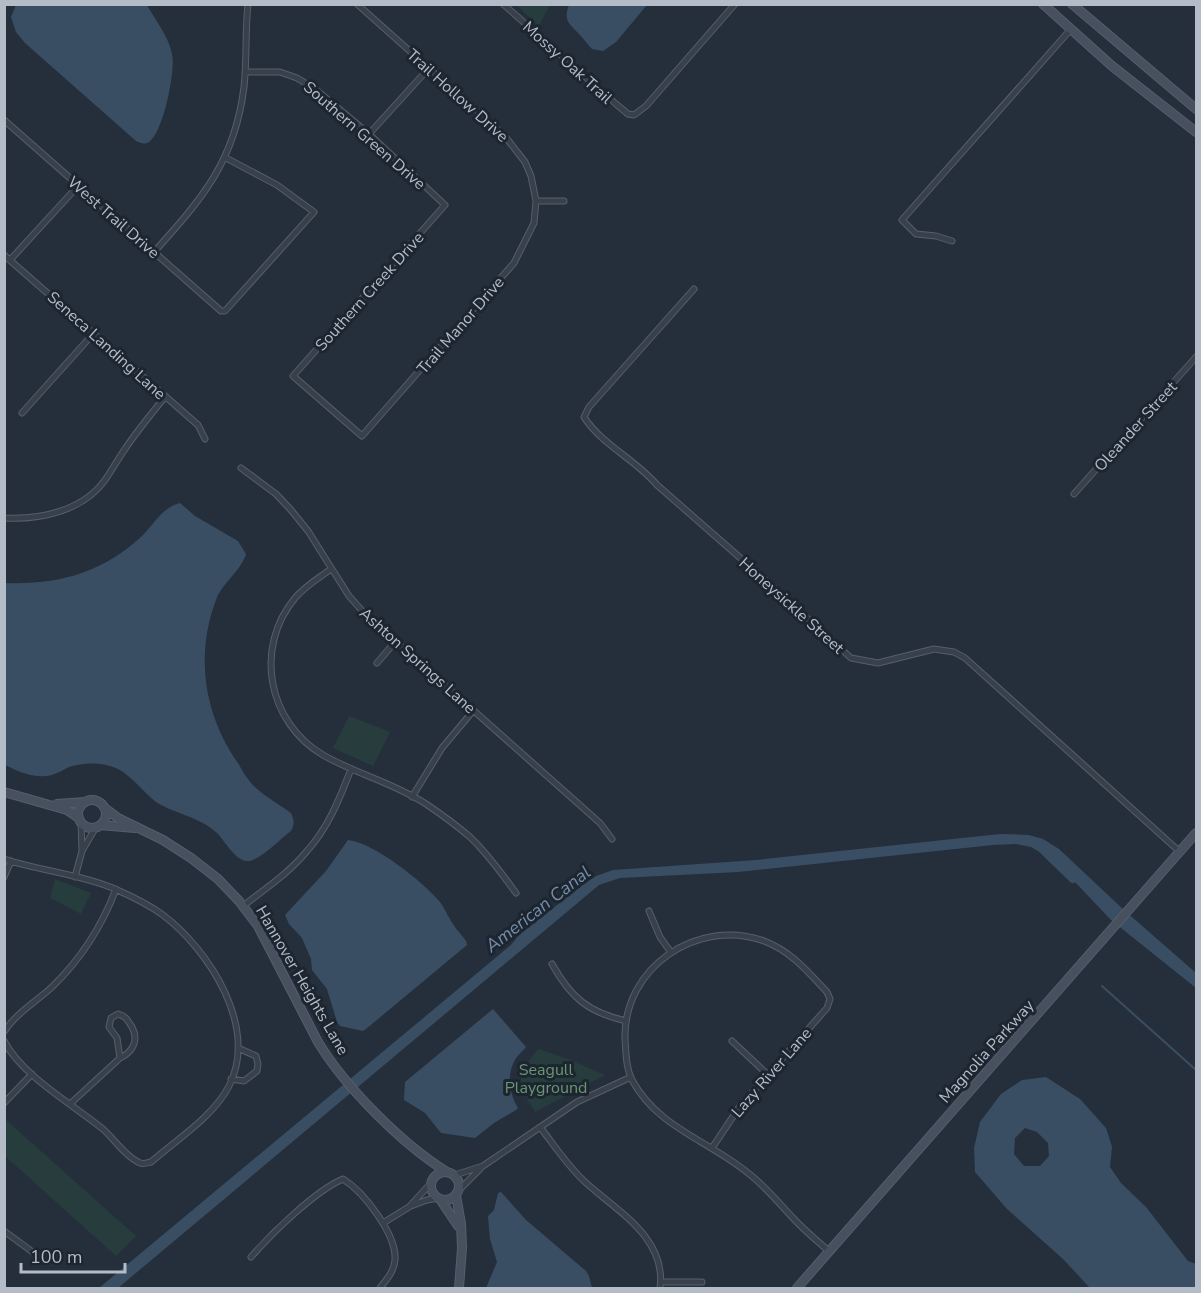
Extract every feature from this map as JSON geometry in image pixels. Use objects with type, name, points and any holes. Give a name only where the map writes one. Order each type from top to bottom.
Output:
[{"type":"street","points":[[154,252],[196,206],[225,158],[239,113],[248,4]]},
{"type":"street","name":"Trail Hollow Drive","points":[[357,4],[504,135],[517,150],[531,176],[536,201]]},
{"type":"street","name":"Mossy Oak Trail","points":[[503,4],[616,104],[628,114],[634,115],[646,106],[735,4]]},
{"type":"street","points":[[1043,4],[1112,66],[1195,127]]},
{"type":"street","points":[[1072,4],[1197,109]]},
{"type":"street","points":[[952,241],[936,236],[916,234],[902,220],[1071,29]]},
{"type":"street","points":[[369,134],[429,68]]},
{"type":"street","name":"Southern Green Drive","points":[[244,72],[280,72],[297,78],[315,89],[369,134],[445,205]]},
{"type":"street","name":"West Trail Drive","points":[[4,120],[221,311],[225,311],[314,212],[277,185],[225,158]]},
{"type":"street","points":[[10,260],[78,186]]},
{"type":"street","points":[[536,201],[564,201]]},
{"type":"street","name":"Trail Manor Drive","points":[[293,376],[362,436],[514,262],[534,223],[536,201]]},
{"type":"street","name":"Southern Creek Drive","points":[[293,376],[445,205]]},
{"type":"street","name":"Seneca Landing Lane","points":[[4,255],[198,426],[205,439]]},
{"type":"street","name":"Honeysickle Street","points":[[694,289],[589,407],[584,417],[592,430],[645,472],[851,658],[878,663],[934,648],[954,652],[965,658],[1180,852]]},
{"type":"street","points":[[22,413],[93,334]]},
{"type":"street","name":"Oleander Street","points":[[1074,494],[1197,357]]},
{"type":"street","points":[[4,518],[22,519],[47,516],[85,499],[104,481],[137,430],[165,397]]},
{"type":"street","name":"Ashton Springs Lane","points":[[241,468],[276,494],[291,510],[308,531],[349,596],[395,642],[600,823],[612,838]]},
{"type":"street","points":[[331,569],[302,590],[284,614],[274,635],[271,653],[271,681],[277,703],[292,727],[306,743],[323,755],[385,782],[412,797],[470,837],[493,862],[516,894]]},
{"type":"street","points":[[377,663],[395,642]]},
{"type":"street","points":[[412,797],[442,748],[473,711]]},
{"type":"street","points":[[243,906],[291,868],[307,852],[330,817],[351,769]]},
{"type":"street","name":"Hannover Heights Lane","points":[[4,792],[72,812],[87,827],[141,829]]},
{"type":"street","name":"Hannover Heights Lane","points":[[51,804],[95,800],[118,818],[164,840],[218,879],[258,926],[318,1042],[340,1072],[381,1118],[428,1161],[451,1174]]},
{"type":"street","points":[[82,851],[79,809],[85,802]]},
{"type":"street","points":[[75,877],[82,851],[105,819],[105,809]]},
{"type":"street","name":"Magnolia Parkway","points":[[797,1288],[1197,833]]},
{"type":"street","points":[[4,877],[8,860],[116,889],[162,915],[203,956],[236,1020],[238,1048],[231,1079],[221,1098],[211,1110],[151,1162],[143,1164],[136,1161],[104,1130],[32,1074],[4,1041]]},
{"type":"street","points":[[4,1032],[71,968],[97,930],[116,889]]},
{"type":"street","points":[[649,911],[660,936],[670,951],[645,976],[633,997],[626,1021],[626,1056],[631,1077],[641,1094],[665,1120],[712,1148],[764,1186],[793,1218],[830,1252]]},
{"type":"street","name":"Lazy River Lane","points":[[670,951],[710,936],[729,934],[762,940],[790,955],[827,992],[830,999],[827,1008],[740,1106],[712,1148]]},
{"type":"street","points":[[552,964],[562,983],[578,1000],[604,1015],[626,1021]]},
{"type":"street","points":[[70,1104],[130,1050],[136,1039],[127,1020],[118,1014],[111,1018],[109,1027],[117,1038],[120,1058]]},
{"type":"street","points":[[732,1041],[767,1074]]},
{"type":"street","points":[[231,1079],[244,1081],[257,1071],[256,1056],[238,1048]]},
{"type":"street","points":[[4,1103],[32,1074]]},
{"type":"street","points":[[383,1222],[427,1200],[447,1200],[483,1166],[577,1102],[631,1077]]},
{"type":"street","points":[[540,1127],[584,1181],[633,1222],[649,1242],[657,1260],[661,1285],[702,1282]]},
{"type":"street","points":[[428,1161],[433,1180],[432,1191],[448,1209],[460,1232]]},
{"type":"street","points":[[409,1207],[439,1173],[466,1173],[483,1166]]},
{"type":"street","points":[[451,1174],[459,1182],[457,1193],[462,1263],[459,1288]]},
{"type":"street","points":[[251,1257],[286,1221],[334,1183],[344,1179],[357,1190],[383,1222],[395,1257],[391,1274],[380,1288]]},
{"type":"street","points":[[4,1231],[34,1254]]},
{"type":"green space","points":[[516,5],[550,5],[539,26]]},
{"type":"green space","points":[[349,716],[390,732],[373,766],[333,748]]},
{"type":"green space","points":[[55,879],[91,893],[81,914],[50,898]]},
{"type":"green space","name":"Seagull Playground","points":[[538,1049],[605,1075],[535,1112],[524,1094],[521,1080],[525,1067]]},
{"type":"green space","points":[[5,1119],[136,1236],[116,1256],[5,1156]]},
{"type":"water","points":[[569,4],[647,5],[616,42],[603,51],[592,49],[570,24],[567,18]]},
{"type":"water","points":[[16,5],[147,5],[168,41],[173,62],[163,114],[159,127],[149,142],[144,144],[136,141],[25,43],[16,32],[11,17]]},
{"type":"water","points":[[180,503],[195,516],[238,541],[246,554],[216,600],[206,642],[206,684],[217,725],[244,773],[257,789],[291,813],[294,822],[291,831],[251,861],[238,857],[210,828],[156,802],[118,769],[100,764],[81,764],[52,775],[39,776],[5,765],[5,583],[61,579],[95,568],[127,549],[164,512]]},
{"type":"water","name":"American Canal","points":[[1000,834],[1029,835],[1043,839],[1059,849],[1196,973],[1196,988],[1111,920],[1056,862],[1031,847],[1016,844],[738,872],[620,878],[599,885],[118,1288],[99,1288],[511,945],[519,935],[596,876],[613,870],[756,860]]},
{"type":"water","points":[[348,840],[371,848],[422,884],[440,902],[467,945],[363,1031],[340,1026],[337,1022],[327,989],[312,970],[311,959],[302,938],[289,924],[285,915],[326,871]]},
{"type":"water","points":[[493,1009],[526,1047],[516,1058],[510,1077],[512,1096],[518,1108],[475,1138],[441,1133],[425,1113],[404,1100],[405,1082]]},
{"type":"water","points":[[1046,1077],[1080,1099],[1106,1128],[1112,1147],[1110,1167],[1121,1183],[1146,1207],[1188,1261],[1196,1264],[1196,1288],[1090,1288],[1063,1259],[1007,1209],[975,1172],[974,1148],[980,1122],[1001,1094],[1022,1080]],"holes":[[[1025,1128],[1037,1132],[1048,1143],[1049,1156],[1040,1166],[1024,1166],[1014,1154],[1015,1138]]]},
{"type":"water","points":[[501,1192],[526,1220],[586,1271],[592,1288],[486,1288],[497,1262],[490,1239],[488,1216],[494,1210],[498,1193]]},
{"type":"waterway","name":"American Canal","points":[[1043,850],[1073,879]]},
{"type":"waterway","points":[[1102,986],[1196,1070]]}]
